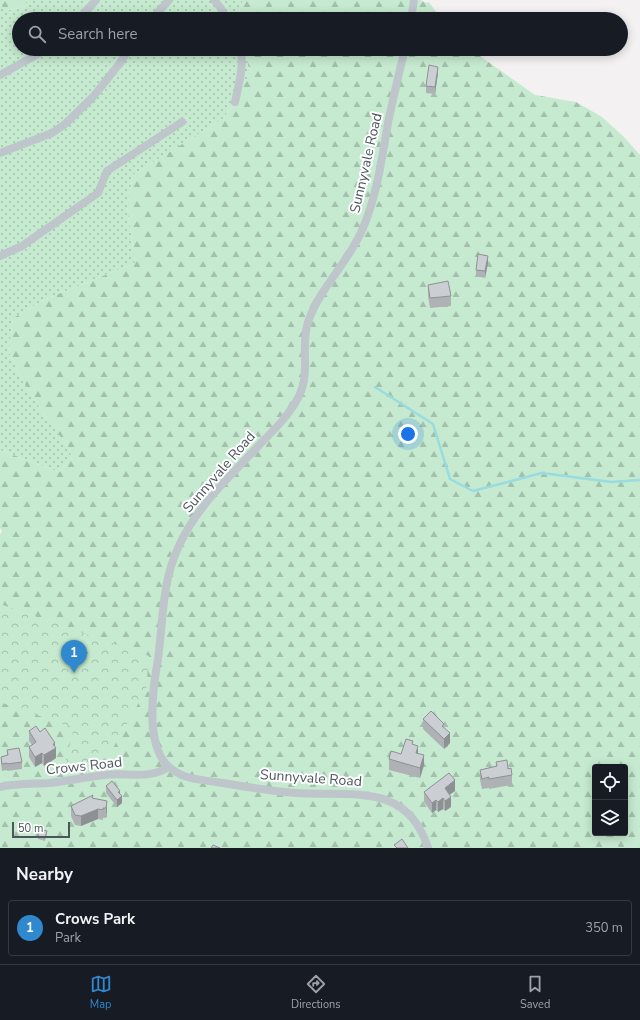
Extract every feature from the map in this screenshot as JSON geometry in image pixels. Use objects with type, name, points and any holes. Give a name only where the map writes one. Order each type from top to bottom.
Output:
[{"type":"street","points":[[85,12],[96,0]]},
{"type":"street","points":[[158,12],[169,0]]},
{"type":"street","points":[[214,0],[223,12]]},
{"type":"street","points":[[412,12],[414,0]]},
{"type":"street","points":[[0,75],[34,56]]},
{"type":"street","points":[[0,153],[52,133],[64,125],[93,97],[124,56]]},
{"type":"street","points":[[235,102],[242,56]]},
{"type":"street","name":"Sunnyvale Road","points":[[403,56],[389,117],[379,176],[366,222],[358,240],[324,291],[310,318],[305,340],[306,374],[301,392],[284,419],[201,509],[182,540],[171,566],[165,595],[152,699],[156,746],[161,757],[173,771],[186,777],[265,789],[296,793],[364,795],[383,799],[401,807],[415,820],[428,848]]},
{"type":"street","points":[[0,256],[22,246],[98,193],[107,171],[182,122]]},
{"type":"street","name":"Crows Road","points":[[0,787],[19,784],[53,782],[105,774],[155,774],[168,767]]},
{"type":"green space","points":[[0,0],[28,0],[23,7],[10,10],[0,6]]},
{"type":"green space","points":[[28,0],[243,0],[239,12],[12,12],[12,56],[246,56],[250,73],[224,118],[133,175],[127,206],[135,263],[46,299],[13,318],[9,352],[21,378],[45,416],[68,447],[72,457],[59,472],[0,450],[0,6],[10,10],[23,7]]},
{"type":"green space","points":[[243,0],[420,0],[427,3],[429,2],[436,12],[239,12]]},
{"type":"green space","points":[[246,56],[480,56],[535,95],[576,102],[602,117],[624,137],[640,155],[640,848],[0,848],[0,534],[2,532],[0,528],[0,450],[59,472],[72,457],[68,447],[45,416],[21,378],[9,352],[13,318],[46,299],[135,263],[127,206],[133,175],[224,118],[250,73]]},
{"type":"green space","points":[[0,604],[149,656],[146,690],[105,762],[63,771],[74,728],[0,702]]},
{"type":"building","points":[[429,65],[438,67],[435,87],[426,86]]},
{"type":"building","points":[[478,254],[488,256],[485,271],[476,270]]},
{"type":"building","points":[[448,281],[451,296],[430,298],[428,285]]},
{"type":"building","points":[[431,711],[444,724],[442,726],[450,733],[444,739],[423,719]]},
{"type":"building","points":[[36,726],[40,732],[45,728],[55,743],[53,744],[56,748],[44,755],[42,753],[35,757],[29,747],[36,742],[29,731]]},
{"type":"building","points":[[406,739],[413,741],[412,744],[418,746],[416,753],[424,755],[420,768],[389,759],[391,751],[401,754]]},
{"type":"building","points":[[19,748],[22,762],[2,764],[1,757],[8,755],[7,750]]},
{"type":"building","points":[[507,760],[508,769],[511,768],[512,775],[482,779],[480,770],[497,766],[496,762]]},
{"type":"building","points":[[449,773],[455,780],[445,788],[451,797],[445,801],[443,798],[438,802],[436,800],[432,803],[424,792]]},
{"type":"building","points":[[112,781],[122,796],[117,800],[106,786]]},
{"type":"building","points":[[93,795],[92,798],[107,801],[106,808],[103,808],[103,810],[98,809],[81,816],[75,815],[71,806]]},
{"type":"building","points":[[39,829],[47,831],[45,838],[38,836]]},
{"type":"building","points":[[402,839],[408,848],[397,848],[394,845]]},
{"type":"building","points":[[213,845],[220,848],[211,848]]},
{"type":"waterway","points":[[375,387],[433,424],[450,479],[473,491],[542,473],[611,482],[640,480]]},
{"type":"place","name":"Crows Park","points":[[74,673]]}]
